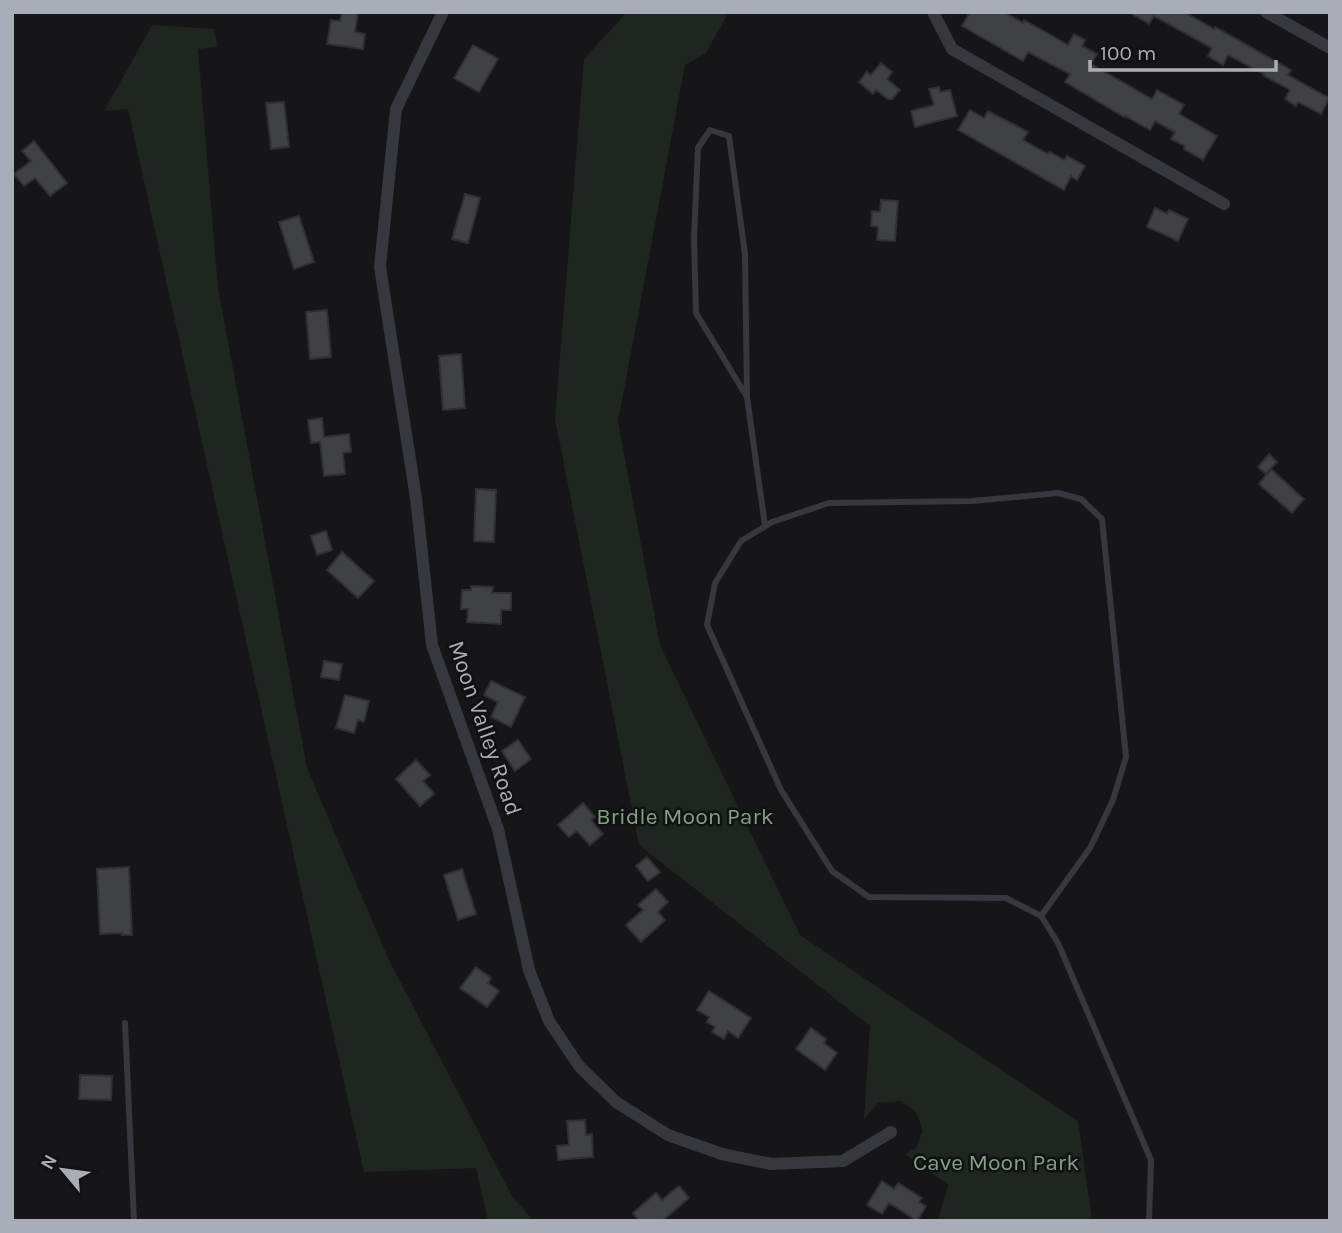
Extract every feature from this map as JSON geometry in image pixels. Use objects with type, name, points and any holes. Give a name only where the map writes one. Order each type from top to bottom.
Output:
[{"type":"street","name":"Moon Valley Road","points":[[443,12],[396,108],[380,267],[416,498],[432,645],[498,829],[529,970],[550,1021],[579,1066],[616,1102],[667,1135],[722,1154],[771,1164],[843,1161],[891,1132]]},
{"type":"street","points":[[933,12],[952,49],[1224,204]]},
{"type":"street","points":[[1266,12],[1330,48]]},
{"type":"lane","points":[[747,397],[696,313],[694,238],[698,148],[710,130],[729,136],[744,241],[747,397],[765,526]]},
{"type":"lane","points":[[1041,916],[1090,848],[1113,800],[1126,757],[1102,519],[1081,499],[1058,493],[972,501],[829,503],[772,522],[741,541],[715,583],[707,625],[781,790],[832,871],[869,897],[1006,898],[1041,916],[1058,943],[1151,1160],[1149,1221]]},
{"type":"lane","points":[[125,1023],[134,1221]]},
{"type":"green space","name":"Bridle Moon Park","points":[[627,12],[729,12],[706,53],[685,65],[618,422],[660,645],[800,935],[1078,1121],[1092,1221],[938,1221],[948,1185],[905,1154],[916,1148],[923,1131],[916,1112],[901,1101],[878,1103],[864,1119],[870,1026],[639,845],[555,419],[584,59]]},
{"type":"green space","points":[[152,25],[214,29],[218,47],[198,49],[218,288],[307,768],[389,960],[512,1196],[534,1221],[488,1221],[476,1168],[364,1172],[128,109],[104,111]]},
{"type":"building","points":[[342,12],[358,12],[355,32],[365,34],[363,49],[327,44],[331,20],[340,21]]},
{"type":"building","points":[[970,12],[1004,12],[1068,45],[1074,34],[1085,40],[1082,46],[1097,54],[1091,64],[1152,99],[1157,90],[1184,105],[1179,114],[1217,136],[1203,160],[1171,139],[1175,132],[1155,121],[1150,130],[1065,82],[1070,74],[1028,52],[1023,61],[962,26]]},
{"type":"building","points":[[1129,12],[1184,12],[1291,70],[1288,75],[1329,98],[1321,114],[1298,102],[1296,106],[1285,99],[1290,90],[1264,74],[1228,55],[1223,65],[1208,56],[1212,48],[1154,16],[1149,24]]},
{"type":"building","points":[[473,45],[498,59],[479,92],[454,78]]},
{"type":"building","points":[[881,63],[892,72],[887,79],[900,90],[892,99],[876,90],[873,94],[859,82],[867,72],[871,75]]},
{"type":"building","points":[[939,87],[940,92],[950,90],[957,116],[915,127],[911,111],[934,105],[929,89]]},
{"type":"building","points":[[284,102],[289,147],[271,149],[266,103]]},
{"type":"building","points":[[970,110],[984,118],[988,111],[1028,132],[1023,140],[1048,154],[1050,152],[1064,160],[1067,156],[1085,166],[1077,180],[1071,176],[1064,190],[958,130]]},
{"type":"building","points":[[34,141],[67,183],[50,196],[35,178],[24,186],[14,174],[31,161],[22,151]]},
{"type":"building","points":[[465,194],[480,198],[468,243],[452,239]]},
{"type":"building","points":[[881,200],[898,201],[895,241],[877,240],[878,227],[871,226],[872,211],[880,212]]},
{"type":"building","points":[[1155,208],[1167,214],[1169,210],[1188,219],[1178,241],[1147,227]]},
{"type":"building","points":[[299,216],[314,262],[294,269],[279,222]]},
{"type":"building","points":[[327,310],[331,357],[310,359],[306,312]]},
{"type":"building","points":[[461,354],[465,408],[443,410],[439,356]]},
{"type":"building","points":[[322,418],[324,437],[349,434],[351,452],[343,453],[345,474],[324,476],[320,442],[311,443],[308,420]]},
{"type":"building","points":[[1269,454],[1277,462],[1266,474],[1258,467]]},
{"type":"building","points":[[1271,469],[1304,499],[1292,513],[1259,484]]},
{"type":"building","points":[[476,489],[496,490],[494,542],[474,541]]},
{"type":"building","points":[[326,531],[332,550],[317,555],[311,536]]},
{"type":"building","points":[[342,552],[374,581],[358,598],[327,570]]},
{"type":"building","points":[[471,586],[493,587],[492,593],[511,593],[511,610],[501,610],[501,624],[467,622],[468,609],[461,609],[462,590],[471,590]]},
{"type":"building","points":[[324,661],[342,664],[339,680],[321,677]]},
{"type":"building","points":[[491,681],[525,697],[511,727],[491,717],[498,702],[484,695]]},
{"type":"building","points":[[345,695],[369,701],[364,722],[358,720],[354,733],[336,728]]},
{"type":"building","points":[[518,740],[531,759],[515,771],[502,751]]},
{"type":"building","points":[[416,760],[430,775],[423,781],[434,794],[420,806],[396,779]]},
{"type":"building","points":[[583,803],[595,817],[591,820],[603,834],[590,845],[577,831],[569,837],[558,825]]},
{"type":"building","points":[[647,857],[660,872],[648,881],[636,866]]},
{"type":"building","points":[[129,867],[132,935],[100,934],[97,869]]},
{"type":"building","points":[[462,869],[476,914],[458,920],[444,875]]},
{"type":"building","points":[[656,889],[668,902],[658,912],[665,920],[641,942],[626,925],[643,910],[638,905]]},
{"type":"building","points":[[476,967],[491,978],[488,983],[499,991],[487,1007],[460,988]]},
{"type":"building","points":[[709,991],[751,1018],[738,1038],[728,1031],[724,1039],[712,1032],[715,1027],[707,1022],[709,1017],[697,1010]]},
{"type":"building","points":[[811,1028],[826,1039],[824,1043],[837,1053],[825,1070],[796,1049]]},
{"type":"building","points":[[80,1075],[112,1076],[111,1100],[79,1099]]},
{"type":"building","points":[[585,1120],[586,1135],[592,1134],[593,1157],[558,1160],[557,1146],[569,1145],[567,1121]]},
{"type":"building","points":[[882,1181],[894,1189],[898,1183],[922,1198],[919,1202],[926,1206],[917,1221],[889,1203],[882,1214],[867,1205]]},
{"type":"building","points":[[679,1186],[689,1198],[662,1221],[639,1221],[633,1213],[656,1193],[662,1200]]},
{"type":"park label","name":"Cave Moon Park","points":[[996,1162]]}]
